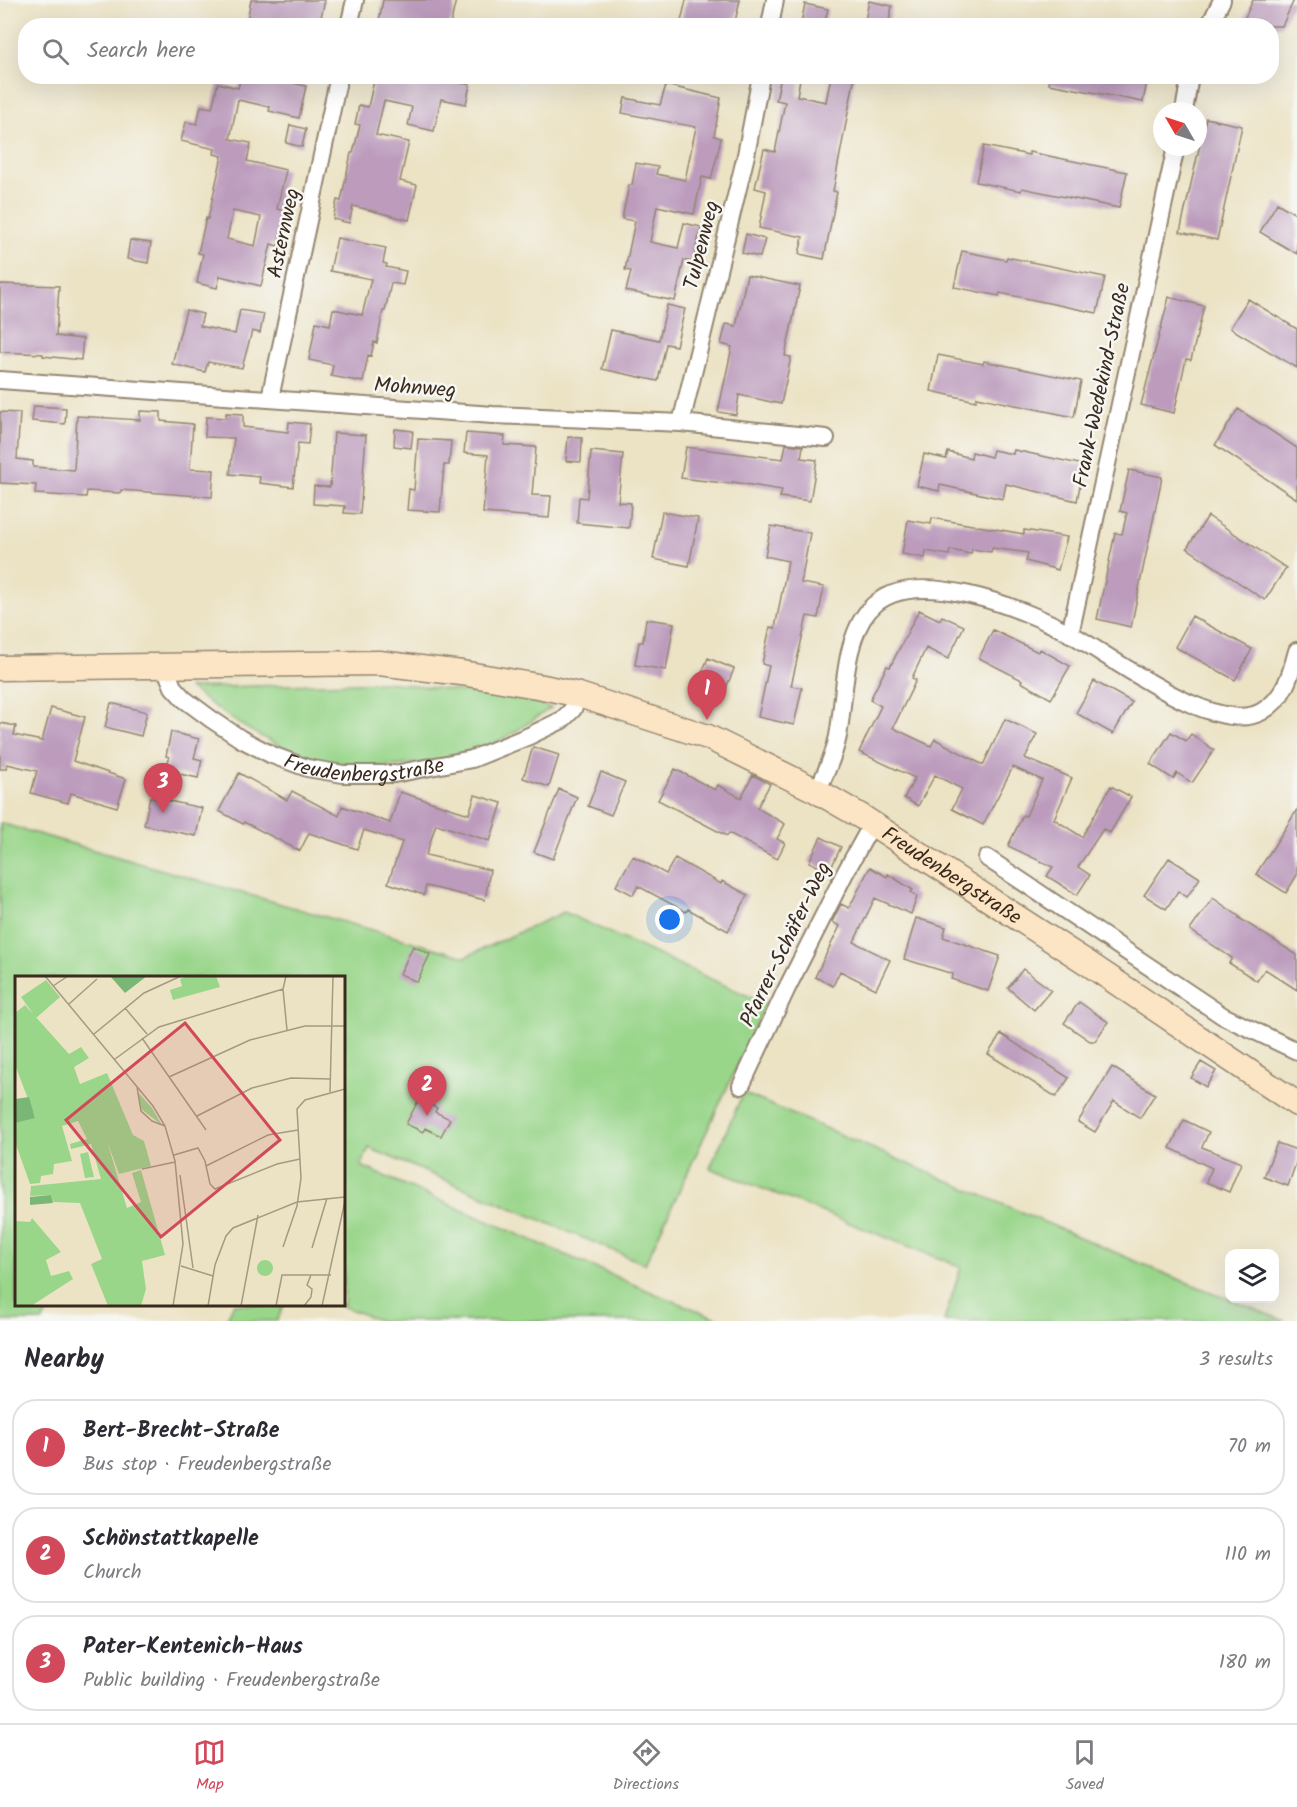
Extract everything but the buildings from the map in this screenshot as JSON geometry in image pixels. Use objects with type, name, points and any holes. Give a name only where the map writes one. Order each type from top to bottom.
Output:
[{"type":"street","points":[[352,18],[355,0]]},
{"type":"street","points":[[772,18],[775,0]]},
{"type":"street","points":[[1213,18],[1222,0]]},
{"type":"street","name":"Asternweg","points":[[270,398],[337,84]]},
{"type":"street","name":"Tulpenweg","points":[[681,423],[746,155],[759,84]]},
{"type":"street","points":[[1186,102],[1189,84]]},
{"type":"street","name":"Frank-Wedekind-Straße","points":[[1070,634],[1174,156]]},
{"type":"street","name":"Mohnweg","points":[[0,380],[493,415],[681,423],[826,438]]},
{"type":"street","points":[[817,791],[833,755],[852,646],[859,624],[870,608],[881,599],[898,592],[933,589],[969,595],[1027,614],[1070,634],[1152,684],[1207,711],[1226,716],[1242,717],[1260,713],[1274,702],[1284,689],[1297,651]]},
{"type":"street","name":"Freudenbergstraße","points":[[0,668],[379,663],[462,673],[579,695],[708,737],[817,791],[872,824],[1089,964],[1297,1104]]},
{"type":"street","name":"Freudenbergstraße","points":[[165,667],[173,687],[184,699],[241,739],[272,755],[307,768],[343,774],[394,774],[472,759],[530,736],[562,720],[573,709],[579,695]]},
{"type":"street","name":"Pfarrer-Schäfer-Weg","points":[[741,1086],[786,990],[872,824]]},
{"type":"street","name":"Freudenbergstraße","points":[[987,858],[1223,1016],[1297,1052]]},
{"type":"green space","points":[[387,682],[523,699],[551,708],[503,739],[471,751],[418,764],[364,766],[312,757],[286,748],[235,721],[189,688]]},
{"type":"green space","points":[[0,823],[465,957],[564,912],[766,1004],[645,1264],[369,1148],[361,1166],[658,1295],[725,1321],[380,1321],[342,1306],[345,1306],[345,976],[15,976],[15,1306],[50,1306],[43,1321],[0,1321]]},
{"type":"green space","points":[[743,1093],[1225,1297],[1225,1303],[1239,1303],[1285,1321],[944,1321],[961,1267],[710,1168]]},
{"type":"green space","points":[[232,1306],[284,1306],[277,1321],[226,1321]]},
{"type":"place","name":"Bert-Brecht-Straße","points":[[707,720]]},
{"type":"place","name":"Pater-Kentenich-Haus","points":[[163,813]]},
{"type":"place","name":"Schönstattkapelle","points":[[427,1116]]}]
